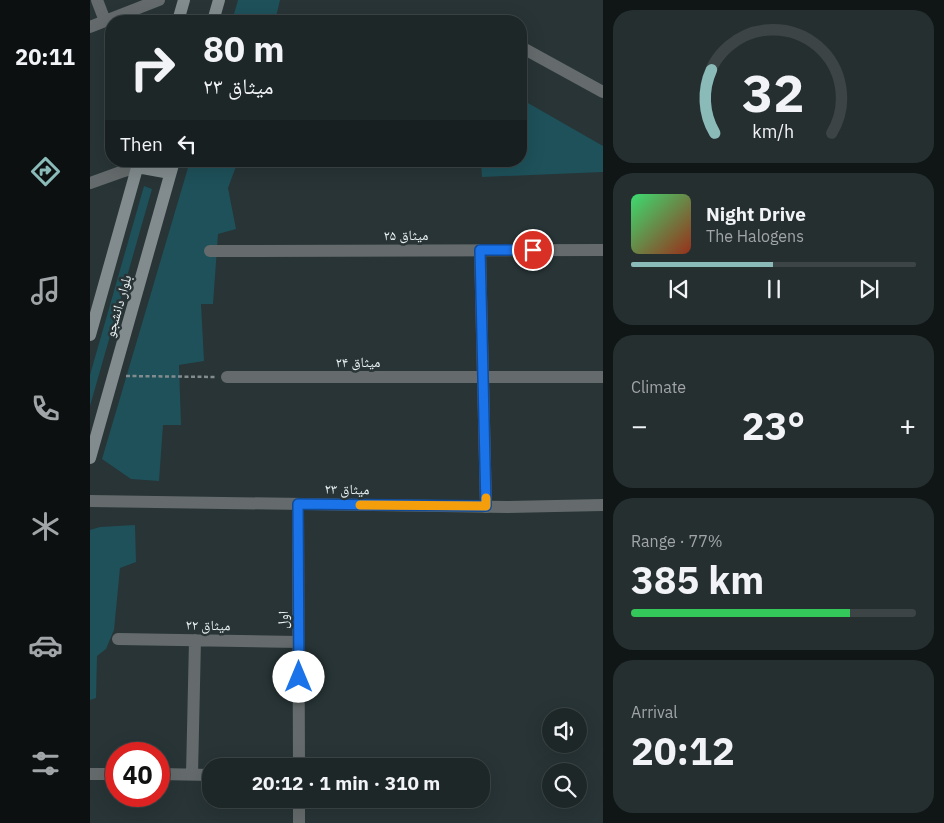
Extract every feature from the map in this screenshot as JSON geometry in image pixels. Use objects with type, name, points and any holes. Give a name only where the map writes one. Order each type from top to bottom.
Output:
[{"type":"main road","points":[[180,15],[184,0]]},
{"type":"main road","points":[[215,15],[219,0]]},
{"type":"main road","name":"بلوار دانشجو","points":[[90,335],[137,167]]},
{"type":"main road","name":"بلوار دانشجو","points":[[90,458],[172,167]]},
{"type":"street","points":[[90,28],[105,21],[97,0]]},
{"type":"street","points":[[120,15],[159,0]]},
{"type":"street","points":[[527,50],[603,92]]},
{"type":"street","points":[[90,183],[131,167]]},
{"type":"street","points":[[480,250],[486,506]]},
{"type":"street","name":"میثاق ۲۵","points":[[210,251],[603,250]]},
{"type":"street","name":"میثاق ۲۴","points":[[227,377],[603,377]]},
{"type":"street","name":"میثاق ۲۳","points":[[90,501],[486,506],[603,505]]},
{"type":"street","name":"اول","points":[[298,504],[299,758]]},
{"type":"street","name":"میثاق ۲۲","points":[[118,639],[298,642]]},
{"type":"street","points":[[192,775],[195,640]]},
{"type":"street","points":[[90,774],[105,774]]},
{"type":"street","points":[[170,774],[202,775]]},
{"type":"street","points":[[299,808],[300,823]]},
{"type":"path","points":[[114,376],[227,377]]},
{"type":"shaded area","points":[[238,0],[280,0],[276,15],[234,15]]},
{"type":"shaded area","points":[[527,102],[603,146],[603,172],[482,177],[481,167],[527,167]]},
{"type":"shaded area","points":[[188,167],[236,167],[228,188],[236,229],[218,234],[213,304],[201,304],[204,361],[179,365],[181,425],[163,425],[159,481],[131,479],[102,459]]},
{"type":"shaded area","points":[[144,186],[152,189],[90,406],[90,375]]},
{"type":"shaded area","points":[[135,525],[136,562],[120,568],[114,630],[106,649],[97,656],[96,698],[90,700],[90,530],[100,527]]},
{"type":"slow traffic","points":[[360,505],[486,506],[486,498]]},
{"type":"route","points":[[299,677],[298,504],[486,506],[480,250],[533,250]]}]
